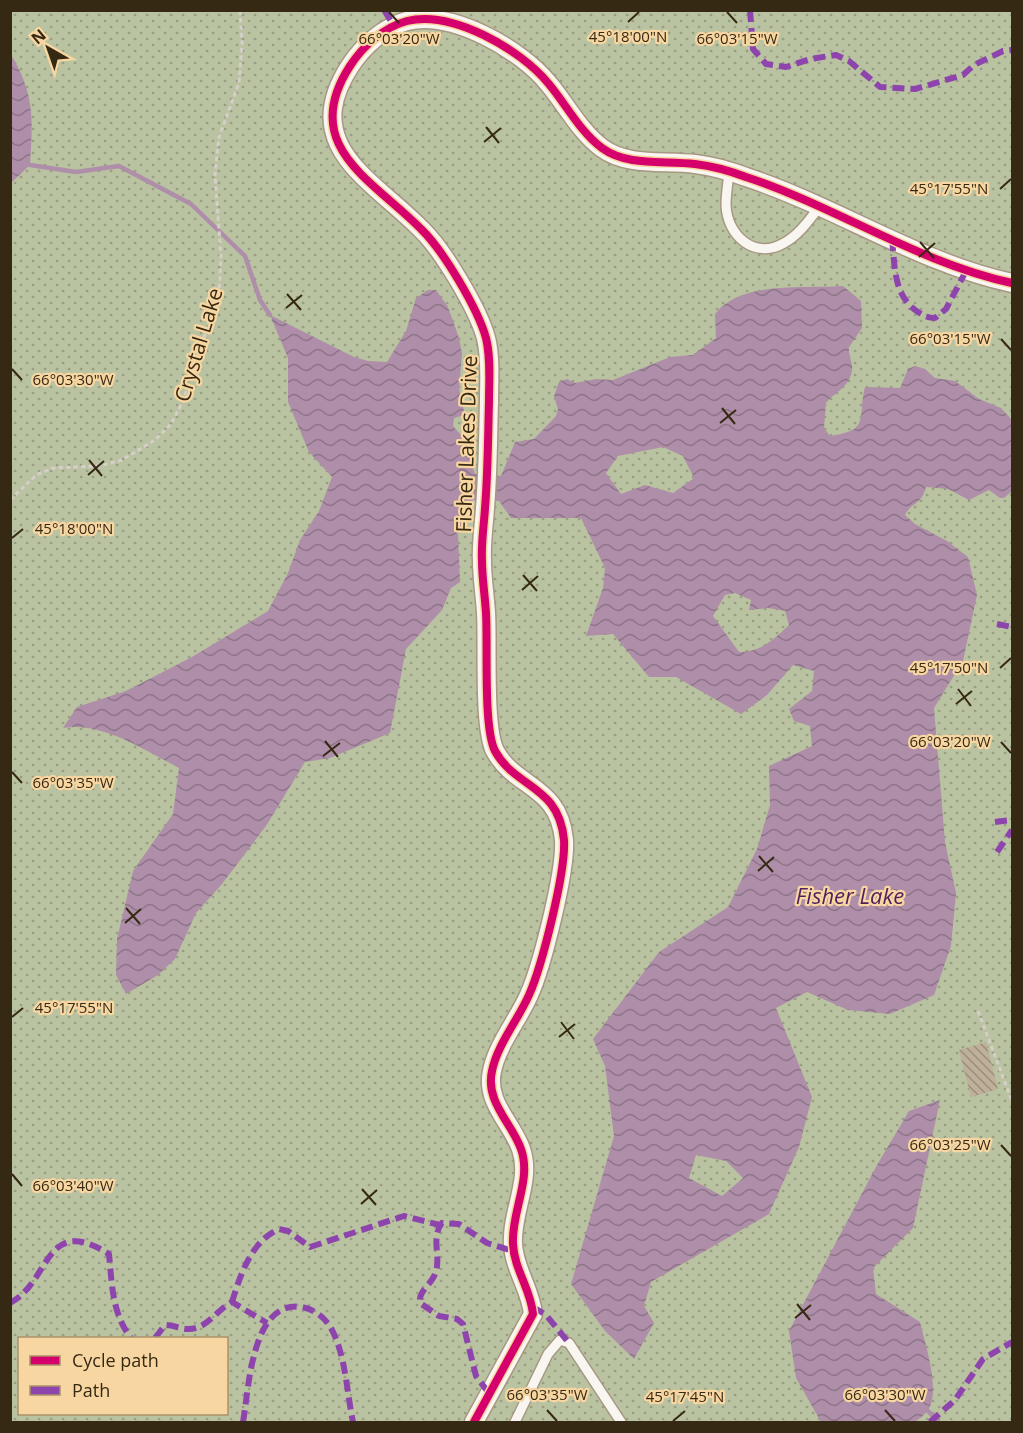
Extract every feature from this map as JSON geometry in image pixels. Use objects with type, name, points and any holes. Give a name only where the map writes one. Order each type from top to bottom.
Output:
[{"type":"street","name":"Fisher Lakes Drive","points":[[474,1422],[533,1314],[513,1243],[523,1177],[523,1158],[496,1104],[491,1074],[533,986],[564,856],[560,821],[549,800],[508,767],[492,741],[482,560],[488,468],[489,359],[486,337],[479,320],[431,240],[360,176],[344,157],[336,139],[333,122],[336,100],[346,72],[362,51],[381,34],[405,21],[435,20],[454,24],[492,40],[532,66],[548,82],[590,137],[609,153],[626,159],[693,164],[729,172],[820,206],[940,260],[1012,283]]},
{"type":"lane","points":[[729,172],[727,211],[739,237],[753,248],[768,249],[784,243],[820,206]]},
{"type":"lane","points":[[516,1422],[548,1354],[560,1340],[569,1343],[621,1422]]},
{"type":"path","points":[[978,1011],[1012,1101]]},
{"type":"green space","points":[[10,11],[1012,11],[1012,1422],[11,1422]]},
{"type":"water","points":[[10,53],[24,81],[32,120],[30,165],[11,183]]},
{"type":"water","name":"Fisher Lake","points":[[843,286],[861,301],[862,328],[849,347],[851,376],[842,389],[826,403],[824,428],[830,436],[852,430],[857,426],[860,421],[865,387],[900,388],[908,369],[915,366],[925,369],[935,378],[955,381],[979,399],[1001,408],[1012,420],[1012,491],[1004,498],[1000,498],[989,490],[969,500],[948,489],[926,487],[919,501],[905,515],[915,524],[947,541],[968,557],[977,595],[963,661],[934,708],[945,842],[956,893],[951,946],[934,995],[890,1014],[848,1010],[807,992],[776,1008],[812,1097],[799,1147],[769,1214],[651,1282],[644,1306],[654,1323],[634,1359],[605,1331],[571,1284],[614,1136],[605,1066],[593,1039],[659,952],[728,907],[757,849],[770,805],[769,766],[812,746],[810,726],[794,721],[789,709],[812,691],[814,671],[793,665],[767,695],[741,714],[676,677],[649,677],[613,634],[586,636],[603,588],[605,568],[581,518],[511,518],[499,501],[473,500],[458,534],[460,582],[451,588],[442,610],[406,649],[390,733],[330,758],[305,762],[266,826],[222,884],[196,913],[175,959],[158,975],[126,994],[116,975],[117,939],[133,871],[173,814],[179,768],[108,733],[78,727],[63,728],[77,707],[126,691],[192,657],[268,611],[288,573],[300,540],[319,511],[332,477],[309,452],[288,402],[288,358],[270,315],[354,357],[368,361],[387,362],[406,331],[416,298],[428,290],[436,290],[448,307],[462,354],[459,388],[464,411],[461,416],[454,418],[453,426],[462,436],[475,474],[501,476],[515,442],[534,439],[556,416],[558,409],[554,396],[559,382],[567,379],[575,383],[596,379],[613,380],[670,357],[693,355],[716,338],[715,314],[726,303],[740,296],[774,288]],"holes":[[[663,447],[683,456],[694,478],[673,493],[645,485],[621,494],[606,473],[618,456]],[[735,593],[751,600],[749,610],[768,608],[785,611],[789,625],[760,647],[739,652],[713,616],[725,595]],[[696,1155],[726,1161],[743,1178],[722,1196],[689,1178]]]},
{"type":"water","points":[[940,1100],[913,1228],[873,1268],[876,1294],[920,1322],[931,1367],[932,1402],[927,1412],[915,1422],[821,1422],[796,1378],[789,1331],[877,1165],[909,1111]]},
{"type":"building","points":[[986,1042],[998,1089],[971,1097],[959,1050]]},
{"type":"waterway","points":[[30,165],[76,172],[119,166],[191,204],[245,256],[260,300],[270,315]]},
{"type":"waterway","points":[[928,1411],[938,1422]]},
{"type":"marked path","points":[[384,10],[394,26]]},
{"type":"marked path","points":[[750,10],[753,49],[766,64],[786,67],[810,59],[836,55],[849,61],[880,87],[915,89],[963,75],[974,65],[1003,51],[1012,50]]},
{"type":"marked path","points":[[892,239],[895,270],[900,289],[910,305],[926,316],[935,318],[946,309],[967,269]]},
{"type":"marked path","points":[[997,624],[1012,627]]},
{"type":"marked path","points":[[995,822],[1012,820]]},
{"type":"marked path","points":[[997,852],[1012,830]]},
{"type":"marked path","points":[[232,1302],[248,1260],[261,1242],[279,1229],[288,1231],[310,1247],[404,1216],[440,1225]]},
{"type":"marked path","points":[[488,1392],[476,1376],[463,1324],[457,1319],[439,1316],[420,1303],[420,1299],[437,1268],[436,1242],[442,1223],[459,1224],[487,1243],[513,1251]]},
{"type":"marked path","points":[[10,1303],[34,1281],[51,1255],[60,1246],[72,1241],[88,1243],[109,1254],[116,1309],[130,1337]]},
{"type":"marked path","points":[[156,1337],[165,1325],[188,1329],[201,1326],[232,1302],[267,1323]]},
{"type":"marked path","points":[[243,1422],[251,1369],[263,1331],[272,1317],[285,1308],[302,1307],[320,1316],[333,1332],[343,1365],[353,1422]]},
{"type":"marked path","points":[[533,1307],[546,1315],[569,1343]]},
{"type":"marked path","points":[[930,1422],[955,1400],[983,1359],[1012,1342]]},
{"type":"cycle path","points":[[474,1422],[533,1314],[532,1305],[516,1262],[513,1244],[513,1232],[523,1184],[524,1161],[517,1139],[500,1112],[492,1093],[491,1082],[498,1052],[529,995],[540,963],[557,895],[564,840],[554,808],[546,798],[504,763],[495,751],[491,739],[487,705],[486,613],[482,574],[489,401],[489,361],[486,338],[468,296],[430,239],[348,159],[337,140],[332,118],[336,94],[350,66],[375,38],[407,21],[425,19],[444,21],[484,35],[520,57],[536,70],[555,91],[587,134],[612,154],[647,162],[695,164],[734,173],[813,203],[911,249],[978,274],[1012,283]]}]
